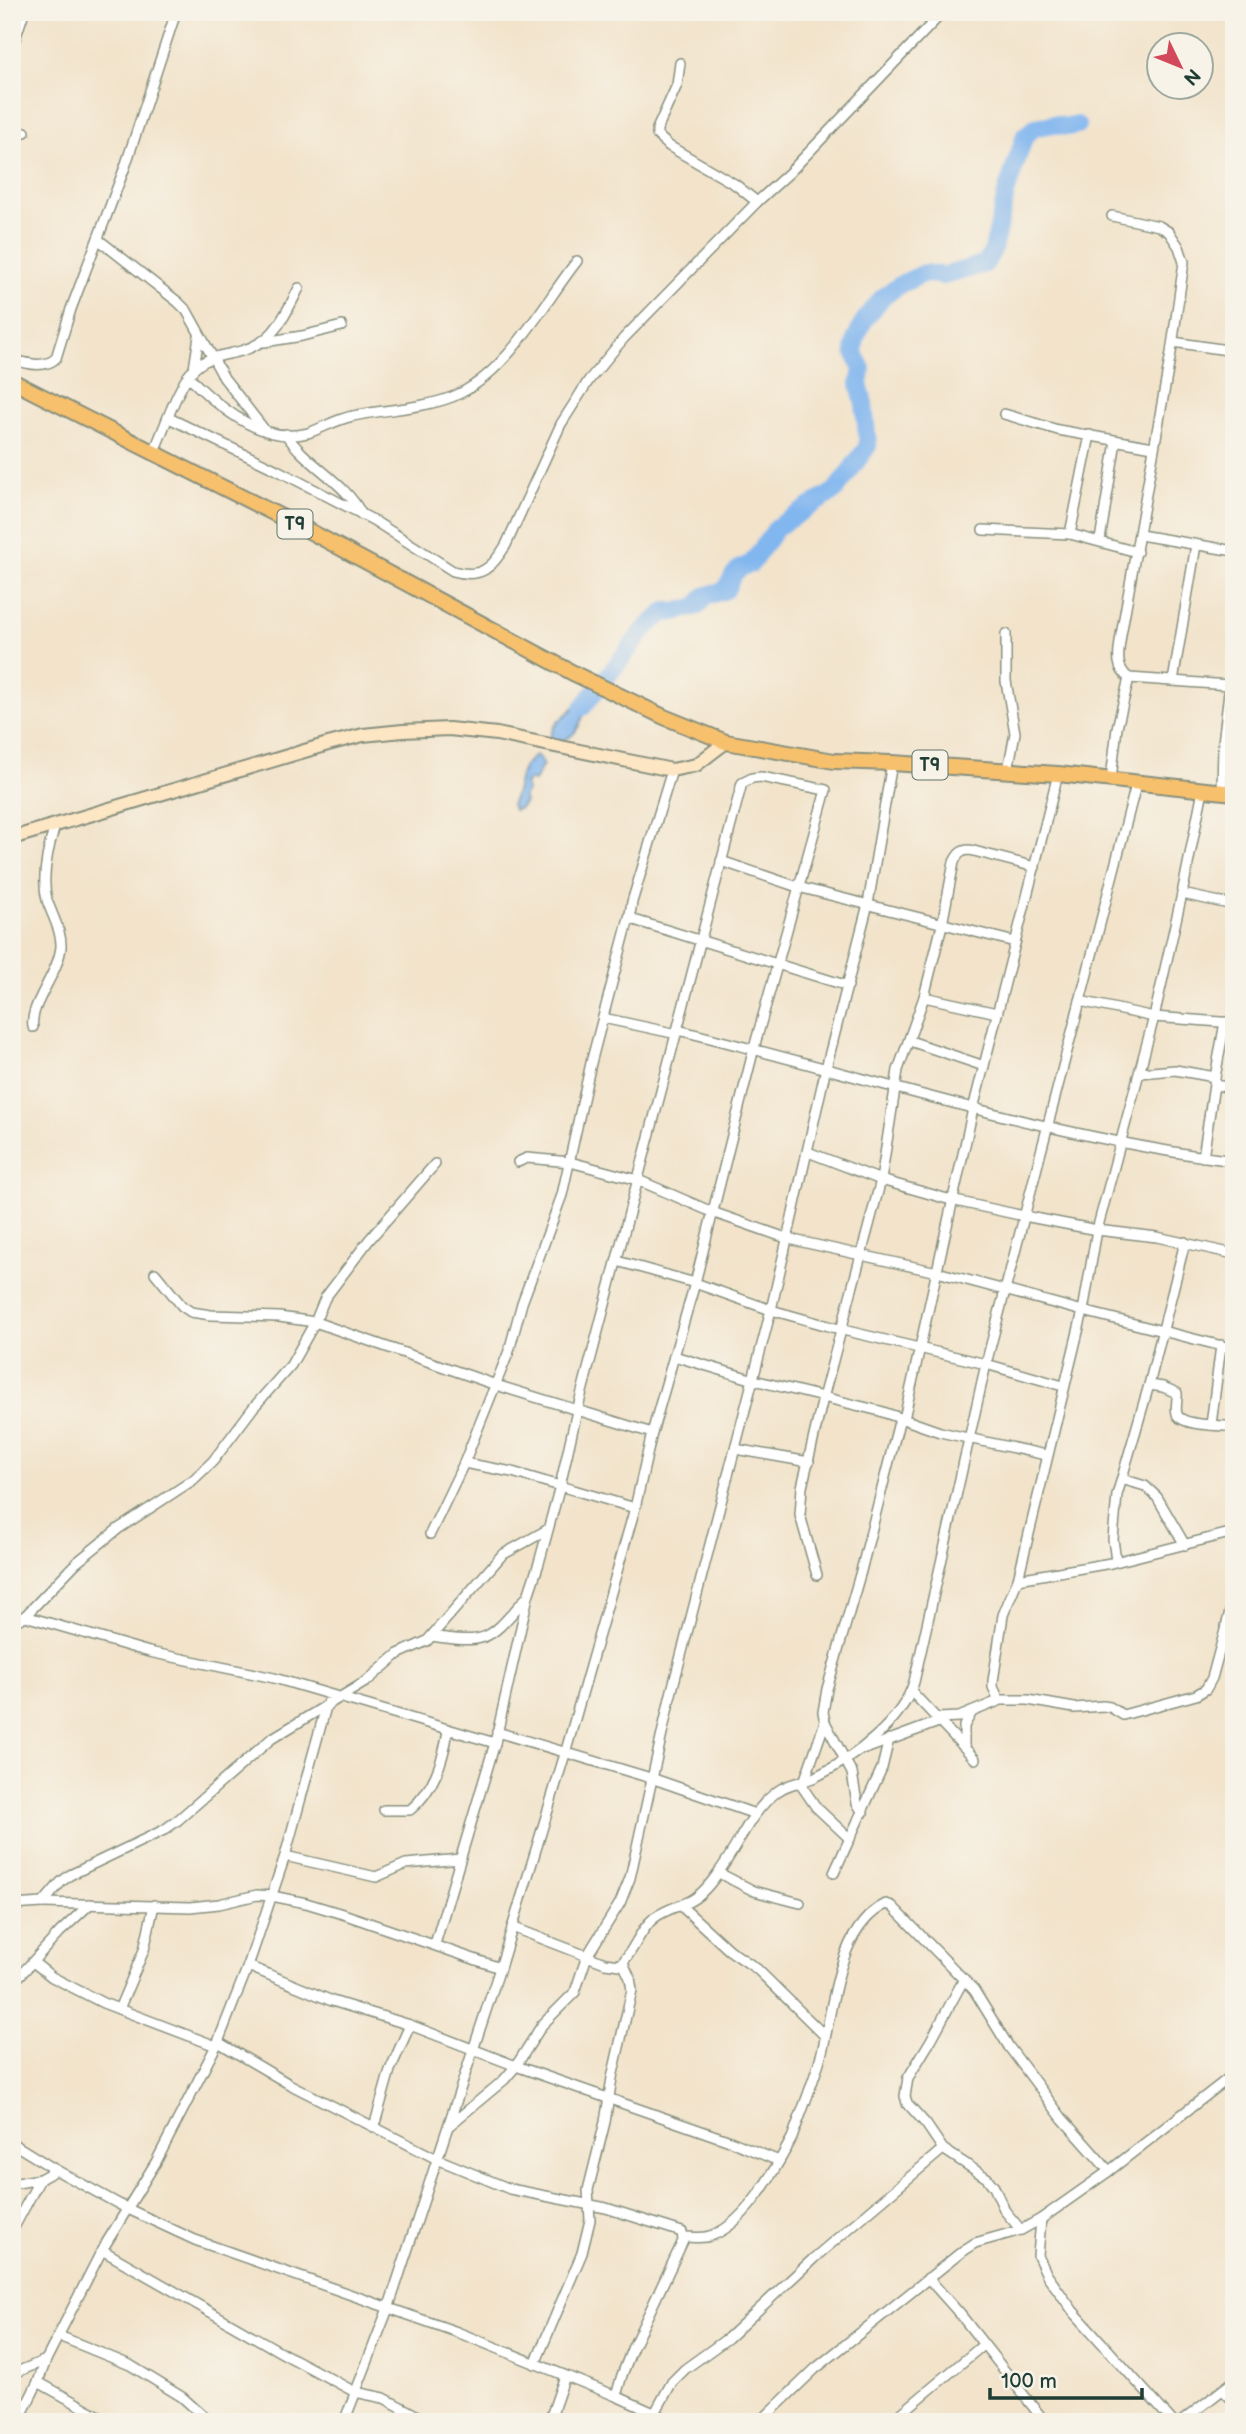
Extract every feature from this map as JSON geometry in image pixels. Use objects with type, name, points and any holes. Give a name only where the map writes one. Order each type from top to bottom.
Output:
[{"type":"highway","name":"T9","points":[[12,381],[313,533],[575,674],[634,703],[726,742],[834,761],[1008,770],[1228,792]]},
{"type":"main road","points":[[12,838],[363,736],[449,729],[498,734],[672,770],[696,765],[726,742]]},
{"type":"street","points":[[12,48],[24,12]]},
{"type":"street","points":[[12,359],[41,364],[56,358],[176,12]]},
{"type":"street","points":[[169,418],[362,515],[453,570],[465,574],[487,570],[506,545],[561,424],[589,380],[624,338],[757,202],[789,173],[943,12]]},
{"type":"street","points":[[680,63],[677,85],[657,129],[657,135],[669,146],[736,185],[757,202]]},
{"type":"street","points":[[12,133],[24,132]]},
{"type":"street","points":[[1112,216],[1158,226],[1169,232],[1183,256],[1183,278],[1173,342],[1119,653],[1121,671],[1129,678],[1229,685]]},
{"type":"street","points":[[99,240],[187,312],[235,394],[265,430]]},
{"type":"street","points":[[191,373],[208,397],[233,416],[265,430],[286,434],[307,433],[355,416],[420,406],[453,397],[493,368],[515,346],[577,261]]},
{"type":"street","points":[[264,342],[279,326],[299,288]]},
{"type":"street","points":[[191,373],[213,357],[238,352],[264,342],[342,326]]},
{"type":"street","points":[[154,451],[178,394],[191,373],[200,334]]},
{"type":"street","points":[[1173,342],[1234,351]]},
{"type":"street","points":[[1004,414],[1058,430],[1153,447]]},
{"type":"street","points":[[286,434],[293,446],[352,497],[362,515]]},
{"type":"street","points":[[1070,534],[1090,435]]},
{"type":"street","points":[[1100,540],[1116,441]]},
{"type":"street","points":[[983,530],[1070,534],[1137,552]]},
{"type":"street","points":[[1140,535],[1234,551]]},
{"type":"street","points":[[1173,681],[1196,545]]},
{"type":"street","points":[[1006,634],[1006,681],[1015,733],[1008,770]]},
{"type":"street","points":[[1228,792],[1223,743],[1234,652]]},
{"type":"street","points":[[1111,779],[1117,728],[1129,678]]},
{"type":"street","points":[[447,2127],[504,2080],[542,2025],[575,1992],[587,1956],[620,1903],[630,1878],[670,1698],[754,1380],[789,1239],[826,1068],[868,904],[892,762]]},
{"type":"street","points":[[430,1534],[464,1463],[496,1385],[509,1351],[522,1303],[562,1195],[636,889],[672,770]]},
{"type":"street","points":[[863,1813],[857,1803],[854,1779],[825,1722],[823,1712],[827,1689],[861,1571],[888,1456],[902,1419],[921,1348],[951,1199],[1058,774]]},
{"type":"street","points":[[344,2422],[389,2306],[500,1968],[565,1754],[635,1508],[652,1433],[695,1283],[754,1048],[825,790],[761,777],[743,783],[577,1411],[560,1486],[528,1596],[495,1743],[435,1944]]},
{"type":"street","points":[[863,1749],[902,1707],[911,1690],[986,1364],[1137,781]]},
{"type":"street","points":[[964,1746],[964,1726],[993,1687],[1003,1615],[1017,1579],[1083,1311],[1097,1230],[1154,1017],[1203,790]]},
{"type":"street","points":[[33,1027],[33,1011],[56,966],[61,943],[45,886],[49,844],[55,826]]},
{"type":"street","points":[[817,1575],[800,1515],[802,1487],[881,1180],[898,1070],[924,997],[954,862],[964,850],[1035,867]]},
{"type":"street","points":[[721,861],[798,887],[1015,942]]},
{"type":"street","points":[[1182,894],[1234,905]]},
{"type":"street","points":[[631,914],[634,920],[848,986]]},
{"type":"street","points":[[924,997],[997,1013]]},
{"type":"street","points":[[1080,1001],[1154,1017],[1229,1022],[1214,1081],[1203,1157]]},
{"type":"street","points":[[603,1018],[754,1048],[973,1109],[1122,1142],[1234,1161]]},
{"type":"street","points":[[910,1041],[984,1066]]},
{"type":"street","points":[[1140,1073],[1175,1070],[1234,1088]]},
{"type":"street","points":[[808,1152],[881,1180],[951,1199],[1024,1216],[1097,1230],[1185,1242],[1234,1254]]},
{"type":"street","points":[[518,1162],[527,1158],[570,1162],[638,1180],[712,1212],[789,1239],[1007,1289],[1234,1349]]},
{"type":"street","points":[[12,1623],[25,1616],[76,1563],[118,1529],[192,1479],[213,1461],[253,1408],[291,1365],[325,1298],[369,1240],[435,1164]]},
{"type":"street","points":[[1116,1561],[1114,1515],[1185,1242]]},
{"type":"street","points":[[617,1261],[695,1283],[771,1310],[986,1364],[1063,1387]]},
{"type":"street","points":[[155,1273],[183,1307],[191,1312],[315,1322],[496,1385],[652,1433]]},
{"type":"street","points":[[1211,1424],[1221,1345]]},
{"type":"street","points":[[674,1356],[940,1432],[1046,1455]]},
{"type":"street","points":[[1149,1385],[1177,1393],[1176,1413],[1180,1419],[1234,1427]]},
{"type":"street","points":[[735,1449],[809,1462]]},
{"type":"street","points":[[464,1463],[512,1472],[635,1508]]},
{"type":"street","points":[[1122,1479],[1145,1486],[1157,1497],[1185,1545]]},
{"type":"street","points":[[43,1903],[70,1875],[178,1820],[247,1757],[271,1739],[367,1681],[398,1654],[427,1641],[502,1555],[547,1530]]},
{"type":"street","points":[[1017,1579],[1116,1561],[1234,1532]]},
{"type":"street","points":[[432,1636],[461,1640],[483,1639],[503,1623],[528,1596]]},
{"type":"street","points":[[512,1927],[614,1966],[622,1963],[652,1919],[696,1897],[719,1872],[755,1814],[779,1790],[818,1776],[863,1749],[940,1720],[959,1717],[999,1700],[1028,1700],[1074,1708],[1104,1706],[1123,1715],[1196,1695],[1206,1689],[1212,1678],[1234,1597]]},
{"type":"street","points":[[25,1616],[149,1652],[240,1670],[340,1696],[448,1731],[495,1743]]},
{"type":"street","points":[[993,1687],[999,1700]]},
{"type":"street","points":[[911,1690],[975,1759]]},
{"type":"street","points":[[18,2422],[102,2250],[156,2162],[217,2044],[248,1966],[285,1856],[327,1703]]},
{"type":"street","points":[[802,1782],[825,1722]]},
{"type":"street","points":[[384,1810],[410,1810],[419,1802],[440,1765],[448,1731]]},
{"type":"street","points":[[497,1732],[653,1779],[755,1814]]},
{"type":"street","points":[[834,1873],[882,1768],[889,1739]]},
{"type":"street","points":[[802,1782],[816,1807],[850,1839]]},
{"type":"street","points":[[285,1856],[376,1877],[406,1864],[460,1859]]},
{"type":"street","points":[[719,1872],[754,1891],[800,1903]]},
{"type":"street","points":[[12,1905],[43,1903],[190,1907],[219,1904],[257,1895],[272,1896],[306,1903],[435,1944],[500,1968]]},
{"type":"street","points":[[12,1984],[90,1904]]},
{"type":"street","points":[[684,2238],[714,2234],[736,2220],[751,2203],[779,2161],[792,2138],[825,2036],[833,1995],[854,1936],[869,1916],[887,1904],[964,1979],[983,2002],[1009,2047],[1062,2118],[1109,2171]]},
{"type":"street","points":[[119,2009],[144,1950],[154,1905]]},
{"type":"street","points":[[680,1905],[729,1950],[757,1969],[825,2036]]},
{"type":"street","points":[[33,1962],[52,1977],[119,2009],[217,2044],[437,2159],[510,2189],[588,2205],[679,2230],[684,2238]]},
{"type":"street","points":[[535,2364],[582,2253],[590,2220],[588,2190],[632,1990],[630,1978],[622,1963]]},
{"type":"street","points":[[248,1966],[332,2001],[410,2025],[779,2161]]},
{"type":"street","points":[[964,1979],[913,2068],[904,2090],[907,2104],[926,2124],[943,2149],[987,2178],[1005,2211],[1021,2230]]},
{"type":"street","points":[[374,2127],[390,2070],[410,2025]]},
{"type":"street","points":[[760,2422],[815,2369],[975,2243],[1021,2230],[1041,2219],[1109,2171],[1234,2074]]},
{"type":"street","points":[[12,2143],[126,2208],[195,2240],[389,2306],[617,2396],[652,2417],[674,2422]]},
{"type":"street","points":[[652,2417],[673,2382],[685,2369],[728,2339],[814,2258],[943,2149]]},
{"type":"street","points":[[12,2184],[40,2179],[56,2170]]},
{"type":"street","points":[[12,2231],[40,2179]]},
{"type":"street","points":[[1041,2219],[1038,2256],[1046,2275],[1073,2311],[1172,2422]]},
{"type":"street","points":[[617,2396],[632,2349],[684,2238]]},
{"type":"street","points":[[102,2250],[272,2348],[355,2392],[384,2398],[429,2422]]},
{"type":"street","points":[[928,2278],[961,2314],[983,2346],[1045,2422]]},
{"type":"street","points":[[59,2336],[130,2365],[182,2398],[210,2422]]},
{"type":"street","points":[[891,2422],[983,2346]]},
{"type":"street","points":[[12,2374],[46,2360]]},
{"type":"street","points":[[549,2422],[565,2376]]},
{"type":"street","points":[[1181,2422],[1234,2381]]},
{"type":"street","points":[[38,2382],[110,2422]]},
{"type":"street","points":[[1223,2390],[1234,2402]]},
{"type":"water","points":[[580,702],[585,711],[578,728],[566,739],[554,742],[550,738],[553,729]]},
{"type":"water","points":[[536,755],[543,764],[534,781],[529,780],[525,784],[525,802],[514,810],[511,805],[521,773]]},
{"type":"waterway","points":[[583,707],[645,629],[667,610],[671,613],[698,606],[705,596],[726,590],[735,573],[751,564],[777,527],[835,491],[868,446],[859,384],[862,369],[854,352],[856,337],[865,319],[882,298],[901,284],[925,273],[943,276],[985,264],[993,250],[1007,190],[1025,135],[1036,127],[1054,124],[1067,127],[1077,125]]}]
